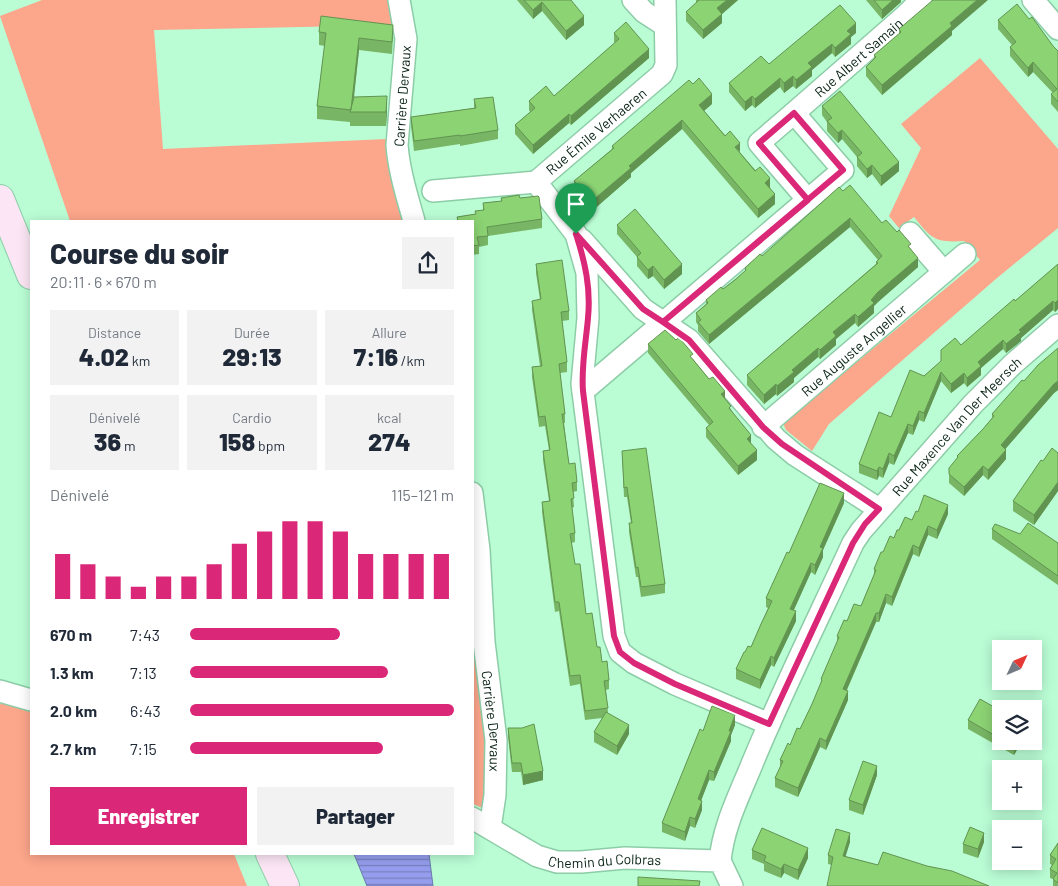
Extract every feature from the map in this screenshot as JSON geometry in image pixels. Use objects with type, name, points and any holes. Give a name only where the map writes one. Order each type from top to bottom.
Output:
[{"type":"main road","points":[[0,199],[30,273]]},
{"type":"main road","points":[[269,855],[280,886]]},
{"type":"main road","points":[[270,855],[285,886]]},
{"type":"street","name":"Carrière Dervaux","points":[[399,0],[406,39],[397,145],[401,174],[414,220]]},
{"type":"street","points":[[633,0],[644,12],[664,25]]},
{"type":"street","name":"Rue Émile Verhaeren","points":[[665,0],[666,65],[662,74],[536,182],[576,234],[586,265],[589,302],[582,368],[583,391],[614,636],[617,647],[629,660],[668,681],[769,724]]},
{"type":"street","name":"Rue Albert Samain","points":[[808,200],[759,143],[921,0]]},
{"type":"street","points":[[1033,0],[1058,29]]},
{"type":"street","points":[[583,391],[843,170],[794,113]]},
{"type":"street","points":[[433,191],[536,182]]},
{"type":"street","points":[[910,233],[944,272]]},
{"type":"street","points":[[576,234],[643,309],[689,340],[763,427],[795,454],[879,509]]},
{"type":"street","name":"Rue Auguste Angellier","points":[[763,427],[965,254]]},
{"type":"street","name":"Rue Maxence Van Der Meersch","points":[[720,861],[721,846],[728,822],[769,724],[853,543],[865,524],[973,404],[1013,364],[1058,325]]},
{"type":"street","name":"Carrière Dervaux","points":[[474,509],[479,550],[484,642],[496,740],[494,802],[481,823]]},
{"type":"street","points":[[0,691],[30,700]]},
{"type":"street","name":"Chemin du Colbras","points":[[481,823],[537,856],[557,862],[624,858],[720,861]]},
{"type":"street","points":[[720,861],[732,886]]},
{"type":"shaded area","points":[[42,0],[394,0],[398,25],[154,30],[163,149],[387,139],[408,220],[70,220],[0,16]]},
{"type":"shaded area","points":[[980,58],[1058,149],[1058,228],[997,278],[829,424],[812,451],[786,430],[783,423],[980,260],[964,241],[946,241],[934,238],[914,217],[899,228],[889,216],[921,148],[901,124]]},
{"type":"shaded area","points":[[474,588],[487,721],[485,809],[474,804]]},
{"type":"shaded area","points":[[2,700],[30,711],[30,855],[234,855],[247,886],[0,886],[0,705]]},
{"type":"water","points":[[354,855],[429,855],[433,886],[367,886]]},
{"type":"building","points":[[524,0],[571,0],[584,16],[566,31],[542,2],[533,10]]},
{"type":"building","points":[[699,0],[727,0],[717,8],[722,14],[703,30],[686,12]]},
{"type":"building","points":[[874,0],[893,0],[882,10]]},
{"type":"building","points":[[933,0],[977,0],[950,23],[952,26],[882,85],[866,67],[876,57],[874,55],[901,32],[899,29]]},
{"type":"building","points":[[1017,4],[1029,19],[1032,17],[1058,51],[1058,102],[1051,94],[1057,89],[1033,62],[1028,68],[1015,53],[1010,47],[1016,42],[998,20]]},
{"type":"building","points":[[840,5],[856,23],[847,31],[851,34],[835,48],[832,44],[808,63],[812,67],[796,80],[793,76],[784,83],[780,78],[755,99],[752,96],[745,102],[729,83],[761,56],[769,64]]},
{"type":"building","points":[[321,16],[393,25],[392,42],[359,38],[351,110],[317,106],[326,33],[319,32]]},
{"type":"building","points":[[626,22],[649,49],[571,116],[569,114],[533,145],[515,125],[535,108],[529,101],[546,86],[554,96],[619,39],[614,33]]},
{"type":"building","points":[[699,78],[712,94],[699,105],[725,136],[730,131],[740,143],[735,147],[755,171],[760,167],[770,178],[765,183],[775,194],[758,209],[682,120],[629,166],[631,168],[592,201],[589,199],[583,204],[572,191],[578,186],[574,181],[614,148],[612,146],[689,80],[693,84]]},
{"type":"building","points":[[840,91],[899,162],[881,176],[872,165],[867,169],[857,157],[862,153],[842,130],[838,133],[827,121],[832,118],[822,106]]},
{"type":"building","points":[[387,96],[386,112],[350,112],[354,97]]},
{"type":"building","points":[[493,97],[498,130],[414,141],[411,117],[476,108],[474,99]]},
{"type":"building","points":[[850,185],[882,223],[886,220],[897,232],[899,230],[911,244],[908,246],[918,258],[878,292],[871,300],[874,303],[858,317],[855,314],[833,332],[836,336],[820,350],[818,348],[792,370],[794,372],[764,395],[747,375],[878,263],[876,262],[882,256],[850,218],[709,335],[698,322],[701,320],[696,313],[708,303],[706,300],[721,287],[723,289],[735,280],[760,254],[762,256],[839,187],[843,191]]},
{"type":"building","points":[[519,195],[520,198],[538,196],[542,219],[487,227],[488,236],[477,237],[479,245],[474,246],[474,220],[458,220],[457,217],[476,214],[475,211],[484,210],[483,203],[502,201],[501,198]]},
{"type":"building","points":[[635,209],[682,264],[664,280],[653,266],[648,270],[637,257],[641,253],[617,225]]},
{"type":"building","points":[[562,260],[569,311],[561,312],[567,362],[559,364],[565,414],[562,414],[569,464],[575,463],[577,482],[572,483],[574,498],[571,499],[575,533],[570,534],[575,564],[580,564],[586,614],[592,613],[597,647],[600,647],[602,662],[607,661],[609,680],[604,681],[608,708],[585,711],[580,675],[570,676],[559,602],[555,602],[542,502],[550,501],[543,451],[550,450],[545,416],[539,417],[532,367],[542,366],[532,301],[541,299],[536,264]]},
{"type":"building","points":[[1058,264],[1058,300],[1055,303],[1053,301],[1019,330],[1021,332],[1006,344],[1003,340],[978,362],[981,366],[967,378],[964,373],[951,384],[941,372],[924,413],[919,411],[913,426],[908,424],[894,456],[889,453],[883,469],[879,467],[877,471],[859,464],[879,412],[891,417],[910,370],[924,376],[941,361],[941,350],[955,338],[961,345]]},
{"type":"building","points":[[665,330],[676,340],[678,338],[681,340],[693,354],[690,356],[709,379],[713,377],[725,391],[721,394],[731,406],[729,408],[751,435],[747,439],[757,450],[738,466],[706,428],[713,422],[648,344]]},
{"type":"building","points":[[1058,348],[1058,381],[1001,445],[1006,450],[988,470],[983,466],[964,487],[949,474],[949,468],[957,456],[983,429],[994,416],[992,414],[1022,380],[1024,381],[1038,365]]},
{"type":"building","points":[[646,448],[665,584],[641,587],[629,523],[632,523],[627,487],[624,488],[622,451]]},
{"type":"building","points":[[1052,448],[1058,453],[1058,482],[1034,515],[1013,501],[1041,460],[1043,461]]},
{"type":"building","points":[[820,483],[844,493],[820,547],[823,548],[815,565],[811,563],[790,609],[796,611],[774,658],[771,656],[760,680],[736,669],[748,646],[751,647],[772,601],[766,598],[787,552],[789,553]]},
{"type":"building","points":[[924,495],[948,505],[937,530],[928,526],[919,548],[913,545],[892,597],[886,594],[879,613],[876,613],[843,689],[848,691],[826,741],[820,738],[798,788],[775,778],[783,761],[780,760],[788,743],[790,745],[797,728],[800,729],[812,704],[844,620],[847,621],[854,604],[861,606],[876,570],[874,569],[881,552],[883,552],[890,536],[894,538],[905,517],[912,520],[916,511],[918,512]]},
{"type":"building","points":[[1028,523],[1058,543],[1058,576],[992,529],[995,524],[1020,534]]},
{"type":"building","points":[[980,699],[992,706],[992,734],[968,720]]},
{"type":"building","points":[[712,706],[735,715],[729,731],[731,731],[714,772],[709,770],[698,799],[702,801],[695,819],[690,817],[685,832],[662,823],[700,729],[703,731]]},
{"type":"building","points":[[606,712],[629,725],[617,746],[594,732]]},
{"type":"building","points":[[534,724],[543,771],[523,775],[521,763],[512,763],[508,728],[522,728]]},
{"type":"building","points":[[863,761],[877,766],[863,805],[849,800]]},
{"type":"building","points":[[970,827],[984,833],[978,849],[963,844]]},
{"type":"building","points":[[762,828],[808,848],[798,870],[784,864],[781,869],[764,861],[766,856],[752,850]]},
{"type":"building","points":[[836,829],[850,833],[843,856],[878,865],[883,852],[927,866],[952,871],[989,886],[827,886],[833,857],[828,855]]},
{"type":"building","points":[[1058,843],[1058,883],[1053,879],[1057,873],[1050,869],[1056,859],[1050,855]]},
{"type":"building","points":[[638,877],[700,881],[699,886],[638,886]]},
{"type":"route","points":[[576,234],[586,265],[589,302],[582,384],[615,642],[620,652],[634,663],[668,681],[769,724],[853,543],[865,524],[879,509],[782,444],[763,427],[689,340],[663,322],[711,282],[808,200],[843,170],[794,113],[759,143],[808,200],[663,322],[643,309],[576,234]]}]
